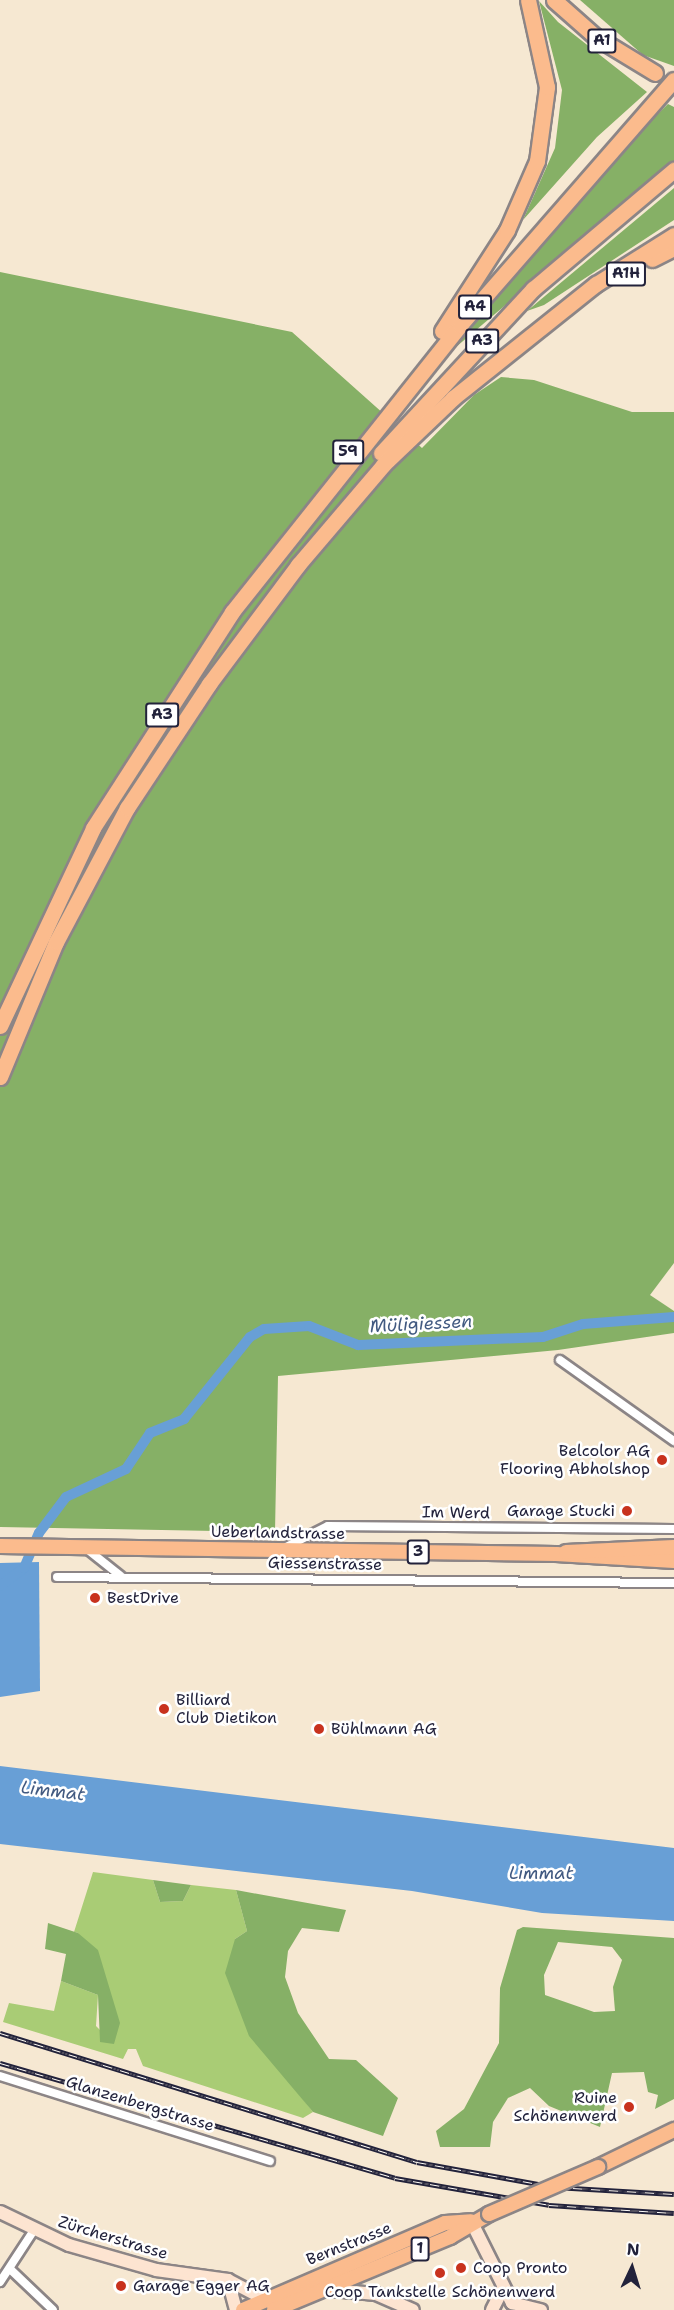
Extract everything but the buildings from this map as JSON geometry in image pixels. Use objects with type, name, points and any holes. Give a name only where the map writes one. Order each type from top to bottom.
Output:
[{"type":"highway","name":"A3","points":[[404,380],[490,260],[537,161],[547,87],[528,0]]},
{"type":"highway","name":"A1","points":[[554,0],[596,37],[655,73]]},
{"type":"highway","name":"A4","points":[[286,541],[510,264],[659,95],[674,81]]},
{"type":"highway","name":"A3","points":[[0,1077],[56,942],[128,808],[133,788],[203,681],[363,474],[533,289],[674,170]]},
{"type":"highway","points":[[128,808],[251,626],[361,489],[475,379],[578,300],[674,235]]},
{"type":"highway","name":"A1H","points":[[578,300],[674,248]]},
{"type":"highway","name":"59","points":[[286,541],[292,523],[404,380]]},
{"type":"highway","name":"A3","points":[[0,1026],[50,912],[113,793],[203,654],[286,541]]},
{"type":"main road","name":"Ueberlandstrasse","points":[[6,1546],[556,1554],[674,1561]]},
{"type":"main road","name":"Ueberlandstrasse","points":[[556,1554],[590,1547],[674,1547]]},
{"type":"main road","name":"Bernstrasse","points":[[243,2310],[275,2305],[318,2292],[450,2237],[471,2221],[598,2167],[674,2130]]},
{"type":"main road","name":"Zürcherstrasse","points":[[0,2212],[34,2230],[156,2270],[228,2280],[275,2305]]},
{"type":"main road","name":"Bernstrasse","points":[[275,2305],[369,2253],[445,2223],[471,2221]]},
{"type":"main road","points":[[471,2221],[510,2307],[541,2310]]},
{"type":"main road","points":[[369,2253],[365,2271],[376,2294]]},
{"type":"main road","points":[[228,2280],[236,2310]]},
{"type":"main road","points":[[318,2292],[342,2288],[376,2294],[413,2310]]},
{"type":"main road","points":[[492,2310],[503,2288]]},
{"type":"street","points":[[560,1360],[674,1441]]},
{"type":"street","name":"Im Werd","points":[[281,1550],[328,1526],[674,1529]]},
{"type":"street","points":[[84,1548],[120,1576]]},
{"type":"street","name":"Giessenstrasse","points":[[57,1577],[674,1583]]},
{"type":"street","name":"Glanzenbergstrasse","points":[[0,2076],[270,2160]]},
{"type":"street","points":[[0,2282],[34,2230]]},
{"type":"street","points":[[10,2269],[53,2310]]},
{"type":"green space","points":[[580,0],[674,0],[674,66],[643,55]]},
{"type":"green space","points":[[539,1],[558,22],[647,92],[597,137],[523,220],[555,148],[562,90]]},
{"type":"green space","points":[[668,104],[674,107],[674,162],[443,358],[614,156]]},
{"type":"green space","points":[[674,188],[674,220],[544,305],[527,311]]},
{"type":"green space","points":[[0,272],[292,332],[422,448],[474,395],[501,377],[534,380],[632,412],[674,412],[674,1263],[650,1295],[674,1311],[674,1333],[558,1350],[278,1376],[275,1532],[0,1527]]},
{"type":"green space","points":[[93,1872],[153,1880],[160,1902],[183,1901],[191,1885],[236,1890],[247,1931],[235,1939],[280,2070],[313,2112],[303,2118],[143,2066],[136,2049],[128,2049],[123,2059],[3,2022],[9,2003],[54,2011],[61,1981],[98,1995],[96,2026],[114,2044],[78,1933],[74,1932]]},
{"type":"green space","points":[[153,1880],[191,1885],[183,1901],[160,1902]]},
{"type":"green space","points":[[236,1890],[346,1910],[339,1932],[302,1928],[288,1951],[285,1977],[298,2013],[329,2059],[356,2060],[398,2098],[383,2136],[313,2112],[249,2036],[225,1973],[235,1939],[247,1931]]},
{"type":"green space","points":[[48,1923],[78,1933],[98,1950],[120,2023],[114,2044],[100,2042],[98,1995],[61,1981],[66,1954],[45,1949]]},
{"type":"green space","points":[[523,1927],[674,1938],[674,2099],[655,2109],[658,2095],[648,2092],[644,2072],[612,2073],[600,2127],[549,2106],[530,2088],[508,2098],[493,2122],[490,2147],[440,2147],[436,2131],[464,2109],[499,2043],[500,1988],[517,1930]],"holes":[[[558,1942],[612,1947],[622,1960],[613,1987],[615,2011],[594,2012],[545,1995],[544,1975]]]},
{"type":"water","points":[[39,1562],[40,1691],[0,1697],[0,1563]]},
{"type":"water","name":"Limmat","points":[[0,1766],[674,1848],[674,1921],[542,1913],[412,1891],[0,1844]]},
{"type":"waterway","name":"Müligiessen","points":[[0,1586],[24,1568],[39,1533],[66,1497],[126,1469],[150,1433],[184,1419],[250,1337],[264,1329],[309,1326],[358,1345],[543,1337],[583,1324],[674,1317]]},
{"type":"railway","points":[[0,2033],[417,2162],[555,2187],[674,2194]]},
{"type":"railway","points":[[0,2063],[395,2178],[549,2205],[674,2213]]},
{"type":"place","name":"Belcolor AG Flooring Abholshop","points":[[662,1460]]},
{"type":"place","name":"Garage Stucki","points":[[627,1511]]},
{"type":"place","name":"BestDrive","points":[[95,1598]]},
{"type":"place","name":"Billiard Club Dietikon","points":[[164,1709]]},
{"type":"place","name":"Bühlmann AG","points":[[319,1729]]},
{"type":"place","name":"Ruine Schönenwerd","points":[[629,2107]]},
{"type":"place","name":"Coop Pronto","points":[[461,2268]]},
{"type":"place","name":"Coop Tankstelle Schönenwerd","points":[[440,2273]]},
{"type":"place","name":"Garage Egger AG","points":[[121,2286]]}]
